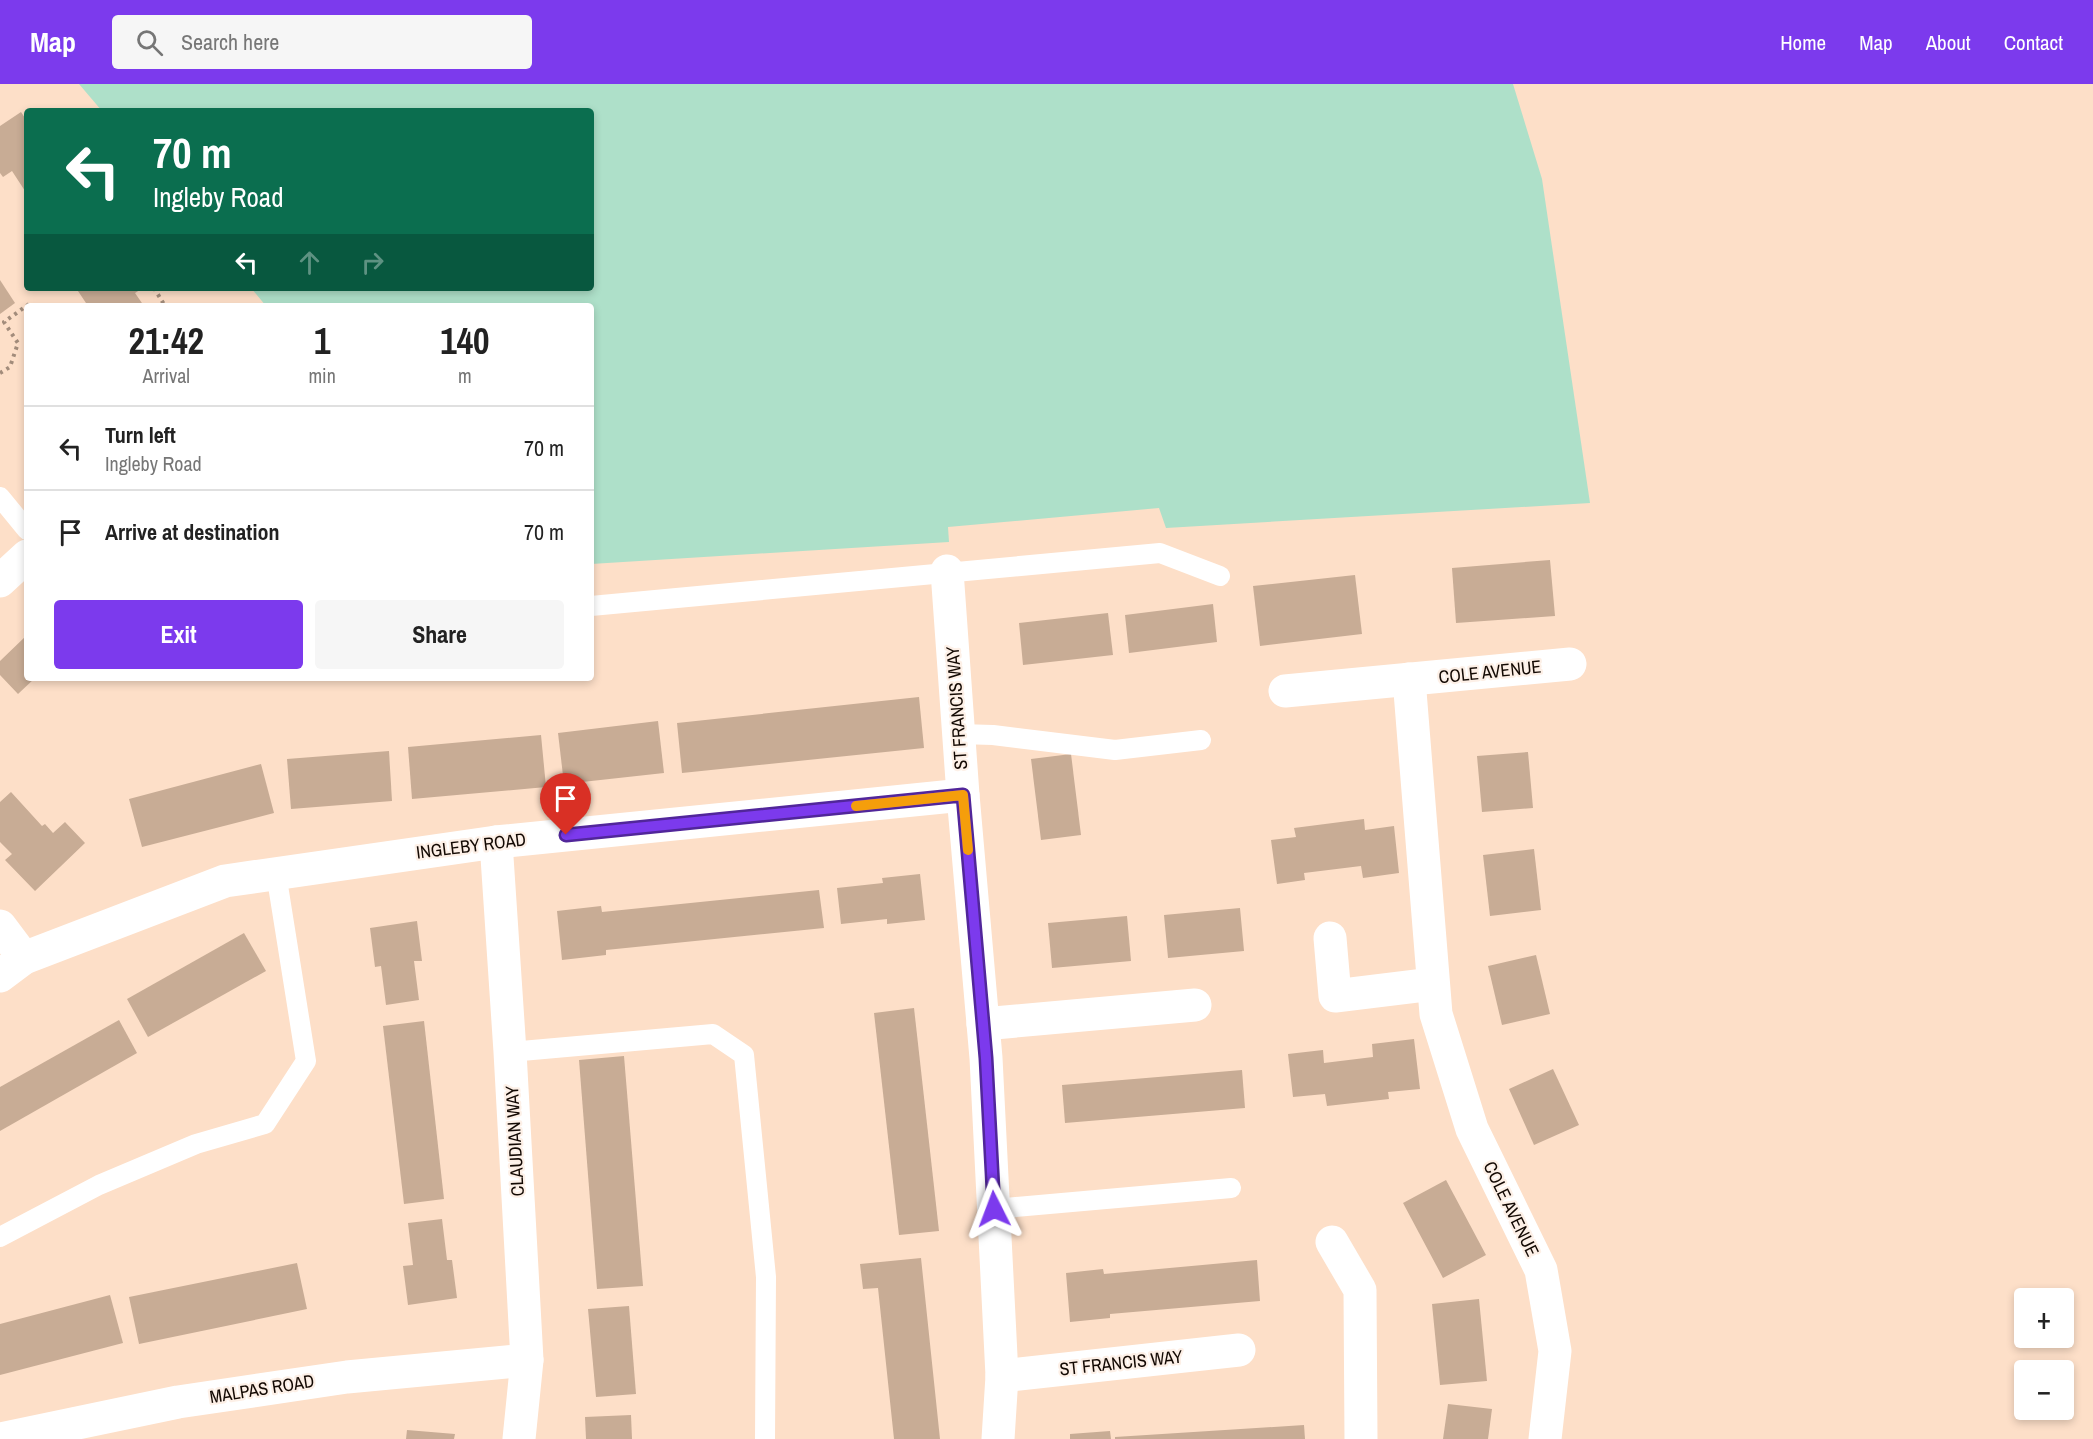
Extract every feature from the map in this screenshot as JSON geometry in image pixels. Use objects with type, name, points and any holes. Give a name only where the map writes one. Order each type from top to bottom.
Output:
[{"type":"street","points":[[0,581],[24,559]]},
{"type":"street","name":"ST FRANCIS WAY","points":[[947,572],[983,1024],[994,1209],[1002,1376],[998,1439]]},
{"type":"street","name":"COLE AVENUE","points":[[1286,691],[1570,664]]},
{"type":"street","name":"COLE AVENUE","points":[[1409,679],[1436,1014],[1472,1129],[1541,1270],[1555,1351],[1545,1439]]},
{"type":"street","name":"INGLEBY ROAD","points":[[12,967],[225,881],[496,842],[963,795]]},
{"type":"street","name":"CLAUDIAN WAY","points":[[496,842],[527,1360],[519,1439]]},
{"type":"street","points":[[0,926],[12,967]]},
{"type":"street","points":[[1330,938],[1335,996],[1433,984]]},
{"type":"street","points":[[983,1024],[1195,1005]]},
{"type":"street","points":[[1332,1242],[1360,1290],[1361,1439]]},
{"type":"street","name":"ST FRANCIS WAY","points":[[1002,1376],[1239,1350]]},
{"type":"street","name":"MALPAS ROAD","points":[[1,1439],[178,1402],[335,1378],[527,1360]]},
{"type":"lane","points":[[0,497],[24,526]]},
{"type":"lane","points":[[594,606],[1160,553],[1220,576]]},
{"type":"lane","points":[[959,734],[993,735],[1115,750],[1201,740]]},
{"type":"lane","points":[[0,1237],[99,1185],[195,1144],[265,1124],[306,1061],[276,873]]},
{"type":"lane","points":[[510,1052],[713,1034],[744,1055],[765,1277],[765,1439]]},
{"type":"lane","points":[[994,1209],[1231,1188]]},
{"type":"path","points":[[0,373],[10,367],[18,343],[4,322],[24,308]]},
{"type":"green space","points":[[79,84],[1513,84],[1542,179],[1590,503],[1166,528],[1159,508],[948,527],[949,542],[594,564],[594,303],[264,303],[254,291],[594,291],[594,108],[99,108]]},
{"type":"building","points":[[21,112],[24,116],[24,189],[12,171],[3,177],[0,173],[0,126]]},
{"type":"building","points":[[0,280],[15,303],[0,314]]},
{"type":"building","points":[[78,291],[138,291],[135,293],[142,303],[86,303]]},
{"type":"building","points":[[1550,560],[1555,616],[1456,623],[1452,568]]},
{"type":"building","points":[[1355,575],[1362,634],[1260,646],[1253,586]]},
{"type":"building","points":[[1213,604],[1217,642],[1129,653],[1125,615]]},
{"type":"building","points":[[1108,613],[1113,655],[1023,665],[1019,623]]},
{"type":"building","points":[[24,638],[24,681],[32,681],[18,694],[0,675],[0,661]]},
{"type":"building","points":[[919,697],[924,748],[682,773],[677,723]]},
{"type":"building","points":[[658,721],[664,773],[564,784],[558,733]]},
{"type":"building","points":[[541,735],[546,787],[412,799],[408,747]]},
{"type":"building","points":[[389,751],[392,801],[291,809],[287,759]]},
{"type":"building","points":[[1528,752],[1533,808],[1482,812],[1477,756]]},
{"type":"building","points":[[1071,754],[1081,835],[1041,840],[1031,759]]},
{"type":"building","points":[[261,764],[274,813],[142,847],[129,799]]},
{"type":"building","points":[[11,792],[42,826],[45,824],[53,833],[65,822],[85,843],[35,891],[5,860],[12,854],[0,842],[0,802]]},
{"type":"building","points":[[1364,819],[1365,830],[1394,826],[1399,873],[1363,878],[1361,866],[1304,873],[1305,880],[1277,884],[1271,840],[1296,837],[1294,828]]},
{"type":"building","points":[[1534,849],[1541,910],[1490,916],[1483,855]]},
{"type":"building","points":[[920,874],[925,920],[887,924],[887,919],[841,924],[837,888],[883,883],[882,878]]},
{"type":"building","points":[[819,890],[824,928],[606,950],[606,955],[562,960],[557,911],[601,906],[602,912]]},
{"type":"building","points":[[1240,908],[1244,951],[1168,958],[1164,915]]},
{"type":"building","points":[[1127,916],[1131,961],[1052,968],[1048,923]]},
{"type":"building","points":[[417,921],[422,961],[414,961],[419,1000],[386,1005],[381,966],[375,967],[370,928]]},
{"type":"building","points":[[244,933],[266,971],[148,1037],[127,999]]},
{"type":"building","points":[[1536,955],[1550,1014],[1502,1025],[1488,966]]},
{"type":"building","points":[[914,1008],[939,1231],[899,1235],[874,1013]]},
{"type":"building","points":[[119,1020],[137,1053],[0,1131],[0,1087]]},
{"type":"building","points":[[424,1021],[444,1199],[404,1204],[383,1026]]},
{"type":"building","points":[[1414,1039],[1420,1089],[1388,1092],[1389,1099],[1327,1106],[1325,1094],[1293,1097],[1288,1054],[1323,1050],[1324,1063],[1373,1057],[1372,1044]]},
{"type":"building","points":[[624,1056],[643,1286],[597,1289],[579,1060]]},
{"type":"building","points":[[1553,1069],[1579,1125],[1534,1145],[1509,1089]]},
{"type":"building","points":[[1242,1070],[1245,1108],[1065,1123],[1062,1085]]},
{"type":"building","points":[[1446,1180],[1486,1255],[1443,1278],[1403,1203]]},
{"type":"building","points":[[442,1219],[447,1260],[452,1260],[457,1298],[408,1305],[403,1266],[413,1265],[408,1223]]},
{"type":"building","points":[[921,1258],[940,1439],[894,1439],[878,1288],[863,1289],[860,1264]]},
{"type":"building","points":[[1257,1260],[1260,1301],[1110,1314],[1110,1318],[1070,1322],[1066,1273],[1103,1269],[1104,1274]]},
{"type":"building","points":[[297,1263],[307,1309],[139,1344],[129,1297]]},
{"type":"building","points":[[110,1295],[123,1343],[0,1375],[0,1324]]},
{"type":"building","points":[[1479,1299],[1487,1381],[1440,1385],[1432,1304]]},
{"type":"building","points":[[629,1306],[636,1394],[596,1397],[588,1309]]},
{"type":"building","points":[[1448,1404],[1492,1409],[1488,1439],[1443,1439]]},
{"type":"building","points":[[631,1415],[632,1439],[586,1439],[585,1417]]},
{"type":"building","points":[[1304,1425],[1305,1439],[1115,1439],[1115,1437]]},
{"type":"building","points":[[407,1430],[455,1434],[454,1439],[406,1439]]},
{"type":"building","points":[[1110,1431],[1111,1439],[1070,1439],[1070,1434]]},
{"type":"slow traffic","points":[[856,806],[963,795],[968,850]]},
{"type":"route","points":[[566,835],[963,795],[986,1058],[994,1209]]}]
